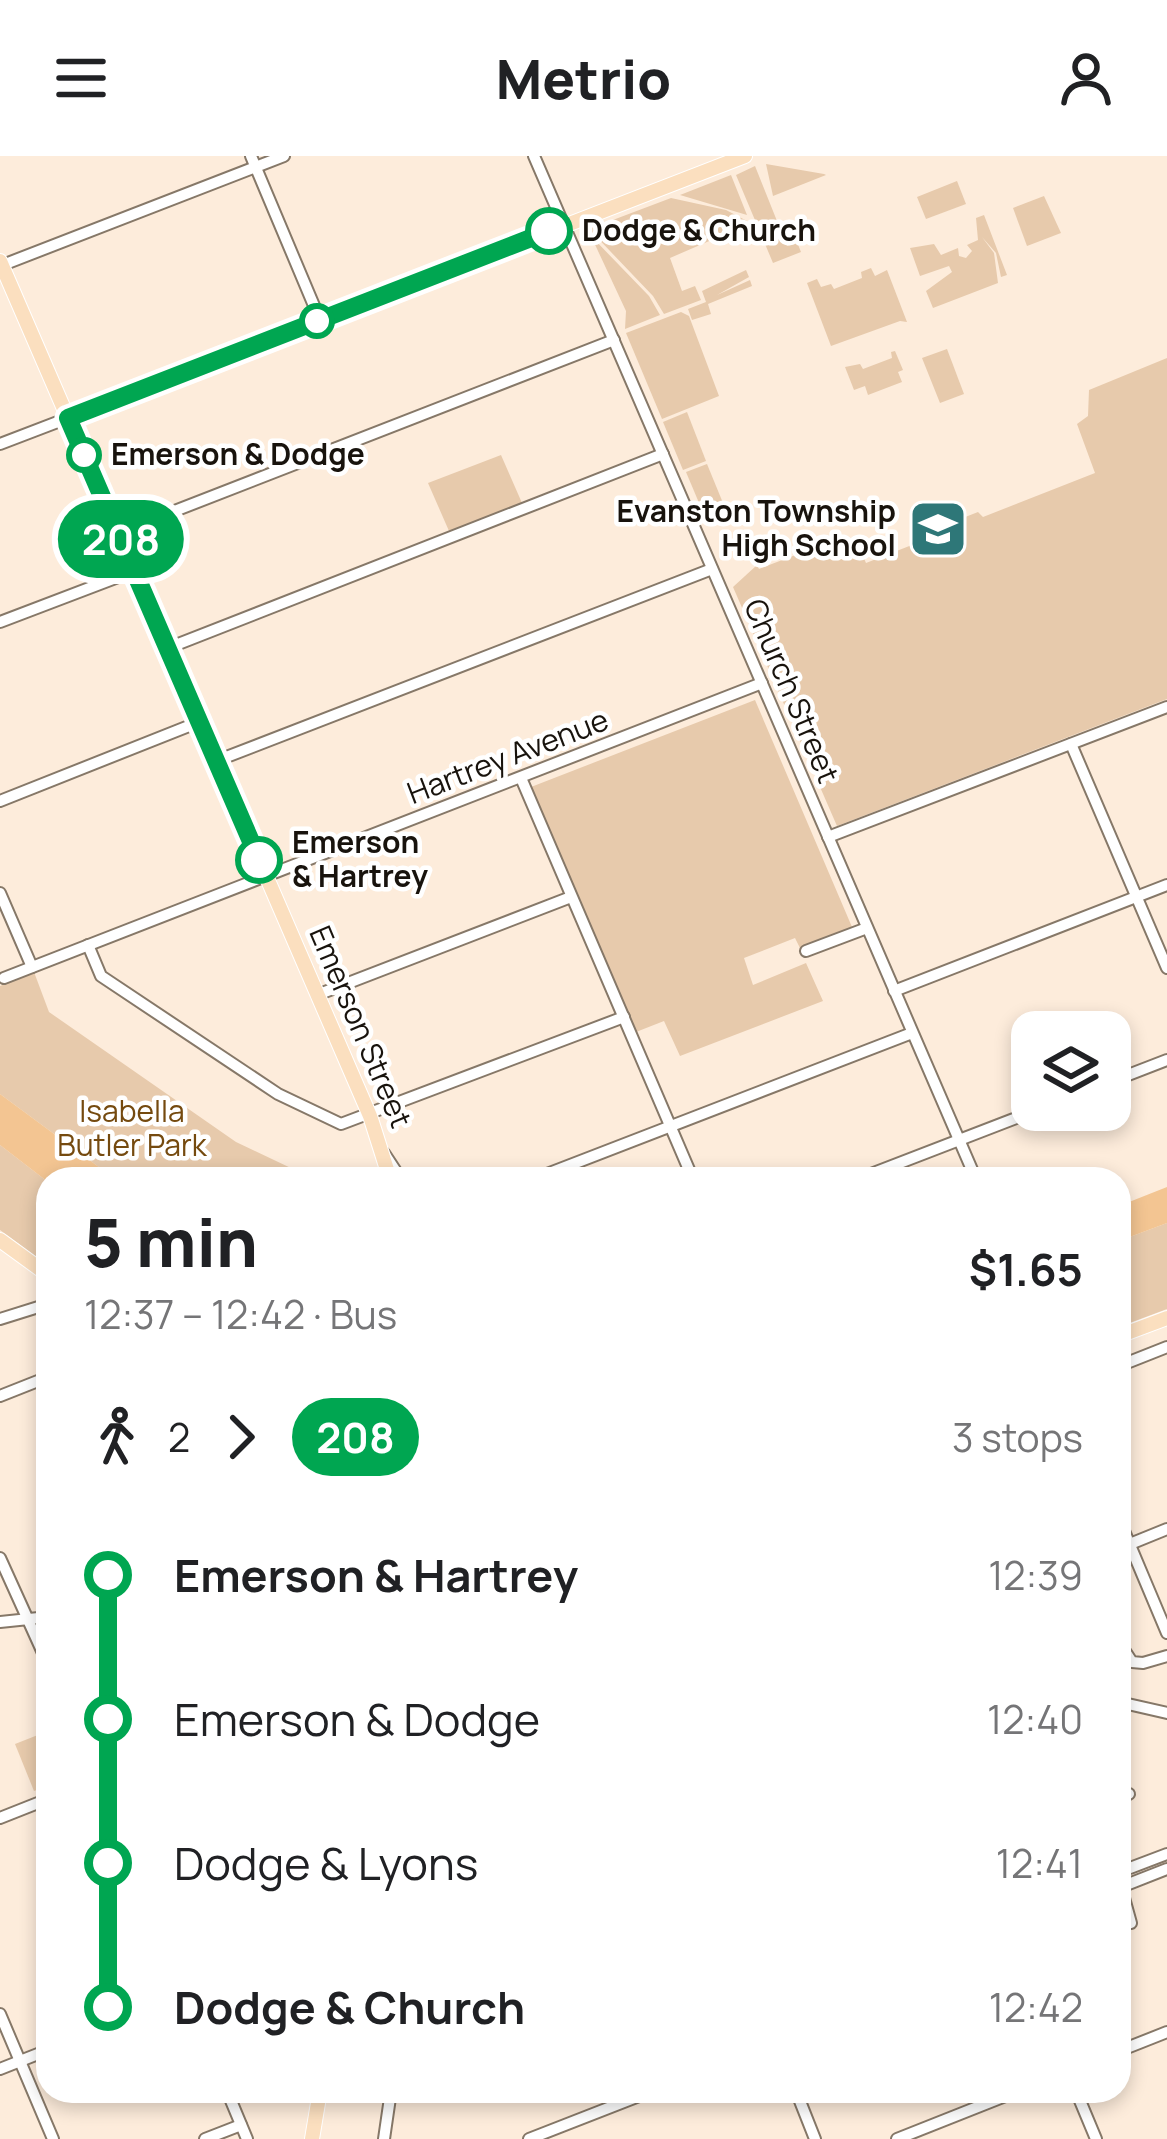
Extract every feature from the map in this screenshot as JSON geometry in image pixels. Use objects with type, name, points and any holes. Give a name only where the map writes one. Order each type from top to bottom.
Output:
[{"type":"main road","points":[[68,418],[744,156]]},
{"type":"main road","name":"Emerson Street","points":[[1,264],[370,1116],[387,1167]]},
{"type":"main road","points":[[0,1240],[36,1266]]},
{"type":"main road","points":[[1131,1332],[1167,1318]]},
{"type":"main road","points":[[312,2139],[318,2103]]},
{"type":"street","points":[[1,264],[253,161],[284,156]]},
{"type":"street","name":"Church Street","points":[[534,156],[970,1167]]},
{"type":"street","points":[[253,161],[320,320]]},
{"type":"street","points":[[118,533],[614,340]]},
{"type":"street","points":[[0,444],[68,418]]},
{"type":"street","points":[[168,648],[663,454]]},
{"type":"street","points":[[216,761],[712,569]]},
{"type":"street","points":[[0,622],[134,571]]},
{"type":"street","name":"Hartrey Avenue","points":[[4,978],[761,683]]},
{"type":"street","points":[[828,837],[1167,707]]},
{"type":"street","points":[[0,801],[199,722]]},
{"type":"street","points":[[1071,744],[1167,968]]},
{"type":"street","points":[[521,778],[688,1167]]},
{"type":"street","points":[[894,991],[1167,884]]},
{"type":"street","points":[[0,893],[32,967]]},
{"type":"street","points":[[317,995],[572,898]]},
{"type":"street","points":[[806,951],[867,928]]},
{"type":"street","points":[[88,945],[101,976],[278,1094],[341,1124],[624,1017]]},
{"type":"street","points":[[569,1167],[912,1033]]},
{"type":"street","points":[[1131,1074],[1167,1060]]},
{"type":"street","points":[[889,1167],[1011,1120]]},
{"type":"street","name":"Emerson Street","points":[[384,1153],[393,1167]]},
{"type":"street","points":[[0,1319],[36,1308]]},
{"type":"street","points":[[1131,1361],[1167,1347]]},
{"type":"street","points":[[0,1396],[36,1382]]},
{"type":"street","points":[[1167,1529],[1132,1550],[1167,1633]]},
{"type":"street","points":[[0,1558],[36,1638]]},
{"type":"street","points":[[0,1622],[36,1617]]},
{"type":"street","points":[[1131,1660],[1143,1664],[1167,1656]]},
{"type":"street","points":[[1131,1705],[1167,1713]]},
{"type":"street","points":[[0,1818],[36,1804]]},
{"type":"street","points":[[1131,1866],[1167,1854]]},
{"type":"street","points":[[1131,1883],[1167,1869]]},
{"type":"street","points":[[0,2014],[36,2099]]},
{"type":"street","points":[[1131,2046],[1167,2032]]},
{"type":"street","points":[[0,2069],[36,2055]]},
{"type":"street","points":[[38,2103],[53,2139]]},
{"type":"street","points":[[232,2103],[247,2139]]},
{"type":"street","points":[[384,2139],[389,2103]]},
{"type":"street","points":[[529,2139],[621,2103]]},
{"type":"street","points":[[801,2103],[815,2139]]},
{"type":"street","points":[[897,2139],[988,2103]]},
{"type":"street","points":[[1081,2103],[1096,2139]]},
{"type":"street","points":[[205,2139],[241,2125]]},
{"type":"green space","points":[[766,164],[824,174],[826,175],[773,196]]},
{"type":"green space","points":[[755,166],[787,246],[797,242],[801,252],[773,263],[736,175]]},
{"type":"green space","points":[[731,175],[747,215],[680,195]]},
{"type":"green space","points":[[957,181],[966,204],[926,219],[917,197]]},
{"type":"green space","points":[[1044,196],[1061,233],[1027,246],[1013,208]]},
{"type":"green space","points":[[671,198],[726,210],[747,221],[750,233],[735,242],[730,232],[670,258],[682,291],[695,286],[701,300],[664,314],[653,296],[589,229]]},
{"type":"green space","points":[[984,215],[1007,275],[1001,277],[996,253],[982,237],[994,253],[998,283],[933,308],[926,291],[952,272],[949,266],[920,276],[910,248],[934,244],[941,255],[958,248],[959,256],[966,258],[972,251],[967,245],[978,240],[976,218]]},
{"type":"green space","points":[[591,236],[649,296],[660,315],[625,329],[626,311]]},
{"type":"green space","points":[[871,268],[875,276],[887,270],[907,322],[831,346],[807,283],[817,279],[821,287],[831,284],[834,289],[862,278],[861,272]]},
{"type":"green space","points":[[746,270],[749,277],[717,295],[750,280],[752,286],[708,304],[711,314],[692,320],[688,309],[706,302],[702,291]]},
{"type":"green space","points":[[681,312],[689,316],[719,396],[662,419],[626,333]]},
{"type":"green space","points":[[947,349],[964,394],[940,403],[922,358]]},
{"type":"green space","points":[[895,351],[903,370],[898,372],[902,382],[868,395],[865,386],[854,390],[845,367],[860,364],[863,369],[892,358]]},
{"type":"green space","points":[[1167,358],[1167,699],[837,826],[733,587],[757,565],[759,569],[845,536],[854,557],[863,556],[866,563],[945,532],[945,525],[978,512],[983,517],[1095,473],[1077,424],[1088,416],[1089,390]]},
{"type":"green space","points":[[687,412],[706,461],[683,470],[663,422]]},
{"type":"green space","points":[[501,455],[522,503],[449,531],[428,483]]},
{"type":"green space","points":[[707,464],[723,503],[702,510],[686,472]]},
{"type":"green space","points":[[755,700],[852,927],[800,948],[795,938],[744,958],[753,985],[806,963],[823,1001],[680,1056],[664,1021],[636,1032],[531,787]]},
{"type":"green space","name":"Isabella Butler Park","points":[[34,972],[49,1012],[236,1142],[289,1167],[99,1167],[0,1094],[0,986]]},
{"type":"green space","points":[[0,1145],[36,1173],[36,1256],[0,1230]]},
{"type":"green space","points":[[1167,1223],[1167,1309],[1131,1322],[1131,1236]]},
{"type":"green space","points":[[36,1736],[36,1790],[34,1791],[15,1744]]},
{"type":"shaded area","points":[[0,1094],[99,1167],[36,1167],[36,1173],[0,1145]]},
{"type":"shaded area","points":[[1167,1187],[1167,1223],[1131,1236],[1131,1201]]},
{"type":"bus line","name":"208","points":[[259,860],[68,418],[549,231]]},
{"type":"place","name":"Dodge & Church","points":[[549,231]]},
{"type":"place","name":"Emerson & Dodge","points":[[84,455]]},
{"type":"place","name":"Evanston Township High School","points":[[938,529]]},
{"type":"place","name":"Emerson & Hartrey","points":[[259,860]]}]
